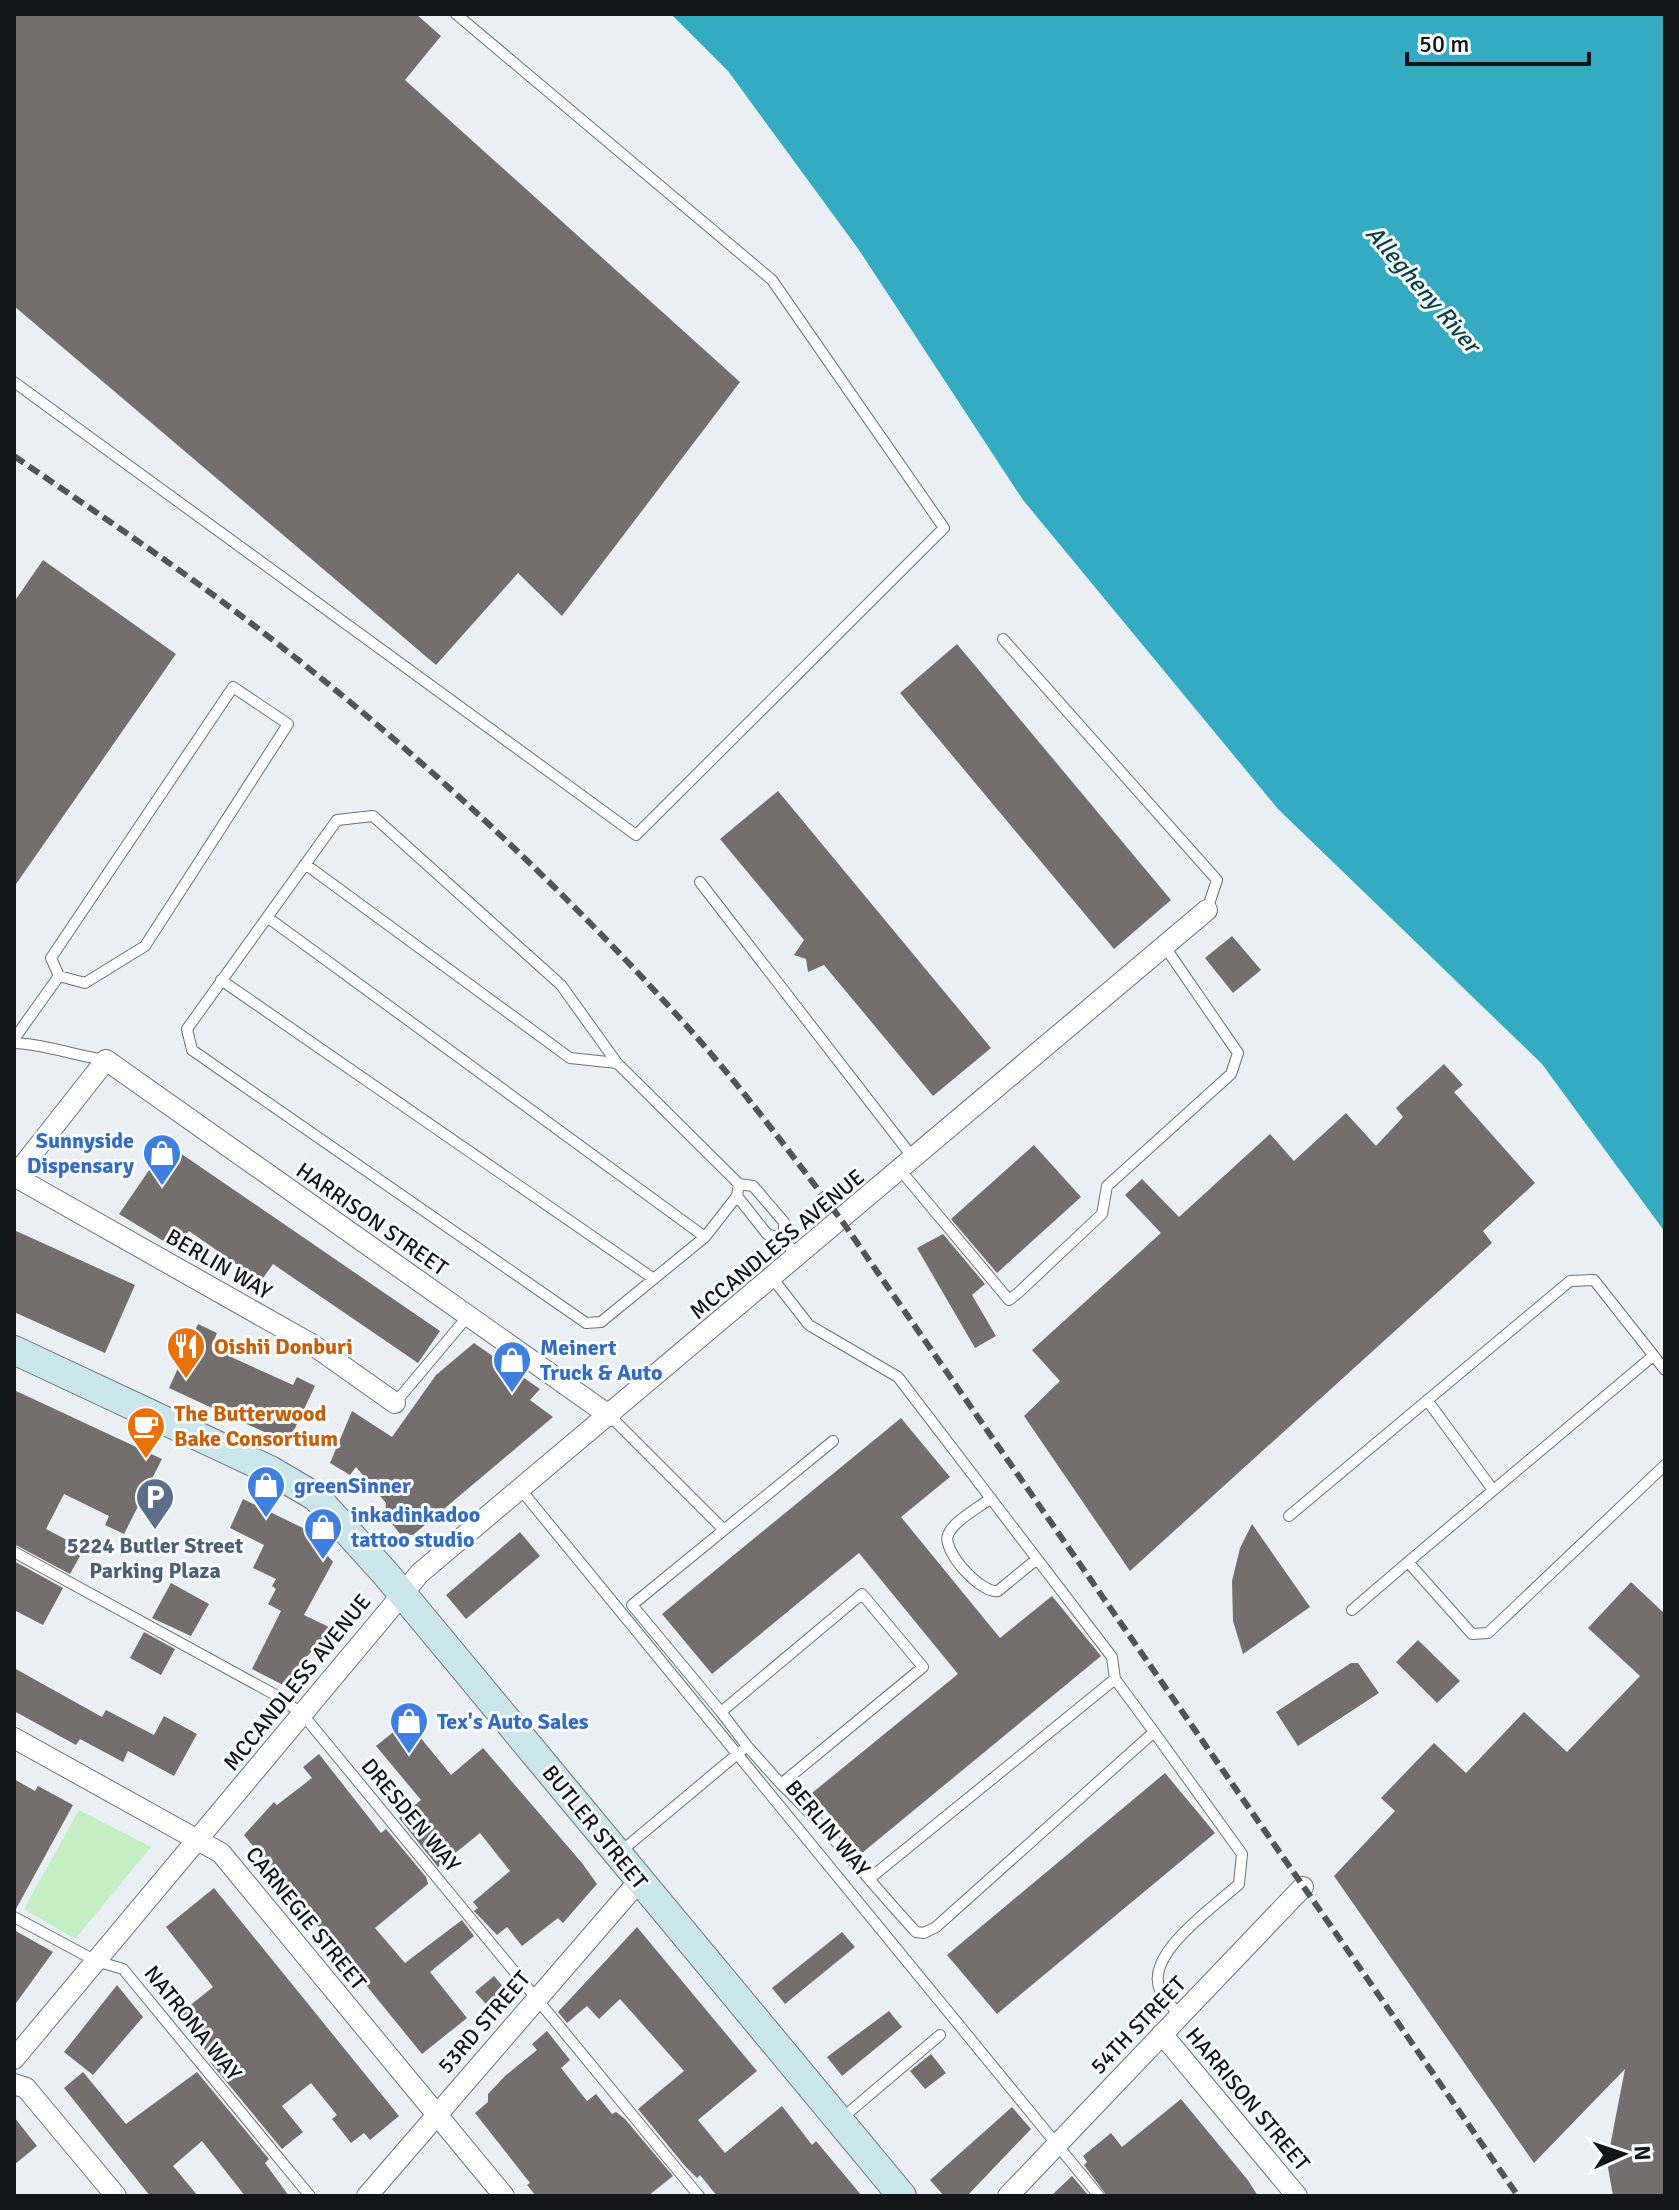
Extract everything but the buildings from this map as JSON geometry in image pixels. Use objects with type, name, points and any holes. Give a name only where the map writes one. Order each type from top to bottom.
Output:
[{"type":"main road","name":"BUTLER STREET","points":[[14,1350],[270,1470],[316,1497],[402,1594],[902,2196]]},
{"type":"street","name":"MCCANDLESS AVENUE","points":[[14,2059],[304,1716],[420,1573],[798,1258],[1207,910]]},
{"type":"street","points":[[14,1176],[106,1060]]},
{"type":"street","name":"HARRISON STREET","points":[[106,1060],[610,1416]]},
{"type":"street","name":"BERLIN WAY","points":[[14,1176],[313,1345],[395,1403]]},
{"type":"street","name":"CARNEGIE STREET","points":[[14,1738],[221,1853],[504,2196]]},
{"type":"street","name":"53RD STREET","points":[[367,2196],[639,1881]]},
{"type":"street","name":"54TH STREET","points":[[1008,2196],[1303,1887]]},
{"type":"street","name":"HARRISON STREET","points":[[1162,2034],[1297,2196]]},
{"type":"street","points":[[14,2084],[26,2088],[116,2196]]},
{"type":"lane","points":[[14,382],[636,835],[944,528],[772,280],[456,14]]},
{"type":"lane","points":[[1003,639],[1217,880],[1207,910]]},
{"type":"lane","points":[[233,687],[288,724],[145,946],[85,983],[59,976],[51,958],[233,687]]},
{"type":"lane","points":[[739,1184],[737,1196],[705,1237],[601,1322],[586,1323],[192,1050],[187,1029],[337,820],[373,816],[561,985],[617,1063],[739,1184],[753,1186],[784,1222],[784,1240]]},
{"type":"lane","points":[[305,864],[570,1058],[617,1063]]},
{"type":"lane","points":[[700,882],[908,1165],[920,1196],[1009,1300],[1102,1214],[1107,1186],[1231,1074],[1238,1053],[1165,947]]},
{"type":"lane","points":[[267,917],[705,1237]]},
{"type":"lane","points":[[59,976],[14,1041],[106,1060]]},
{"type":"lane","points":[[221,980],[654,1279]]},
{"type":"lane","points":[[737,1196],[767,1234],[784,1240],[798,1258]]},
{"type":"lane","points":[[773,1279],[809,1325],[898,1377],[1112,1657],[1115,1679],[1242,1854],[1239,1884],[1166,1950],[1158,1970],[1160,1990],[1180,2016]]},
{"type":"lane","points":[[1289,1516],[1570,1281],[1594,1280],[1665,1370]]},
{"type":"lane","points":[[395,1403],[468,1316]]},
{"type":"lane","points":[[1352,1610],[1653,1356]]},
{"type":"lane","points":[[1427,1400],[1493,1490]]},
{"type":"lane","points":[[610,1416],[724,1530]]},
{"type":"lane","points":[[833,1441],[632,1605],[747,1746],[916,1932],[924,1933],[936,1927],[1154,1732]]},
{"type":"lane","points":[[1408,1562],[1472,1634],[1488,1633],[1665,1465]]},
{"type":"lane","name":"BERLIN WAY","points":[[521,1490],[1058,2142],[1099,2196]]},
{"type":"lane","points":[[991,1498],[951,1530],[947,1538],[948,1547],[980,1588],[990,1592],[998,1591],[1037,1559]]},
{"type":"lane","name":"DRESDEN WAY","points":[[14,1552],[281,1698],[304,1716],[699,2196]]},
{"type":"lane","points":[[721,1712],[862,1594],[923,1667],[781,1784]]},
{"type":"lane","points":[[869,1879],[1115,1679]]},
{"type":"lane","points":[[618,1854],[747,1746]]},
{"type":"lane","name":"NATRONA WAY","points":[[14,1917],[96,1961],[123,1969],[310,2196]]},
{"type":"lane","points":[[840,2120],[940,2035]]},
{"type":"green space","points":[[79,1810],[151,1847],[75,1939],[24,1909]]},
{"type":"water","name":"Allegheny River","points":[[671,14],[1665,14],[1665,1232],[1542,1064],[1278,809],[1023,500],[859,250],[728,71]]},
{"type":"railway","points":[[14,456],[223,602],[364,713],[525,858],[626,961],[719,1063],[842,1221],[1518,2196]]},
{"type":"place","name":"Sunnyside Dispensary","points":[[162,1187]]},
{"type":"place","name":"Oishii Donburi","points":[[186,1380]]},
{"type":"place","name":"Meinert Truck & Auto","points":[[512,1394]]},
{"type":"place","name":"The Butterwood Bake Consortium","points":[[146,1460]]},
{"type":"place","name":"greenSinner","points":[[266,1519]]},
{"type":"place","name":"5224 Butler Street Parking Plaza","points":[[155,1531]]},
{"type":"place","name":"inkadinkadoo tattoo studio","points":[[323,1561]]},
{"type":"place","name":"Tex's Auto Sales","points":[[409,1755]]}]
